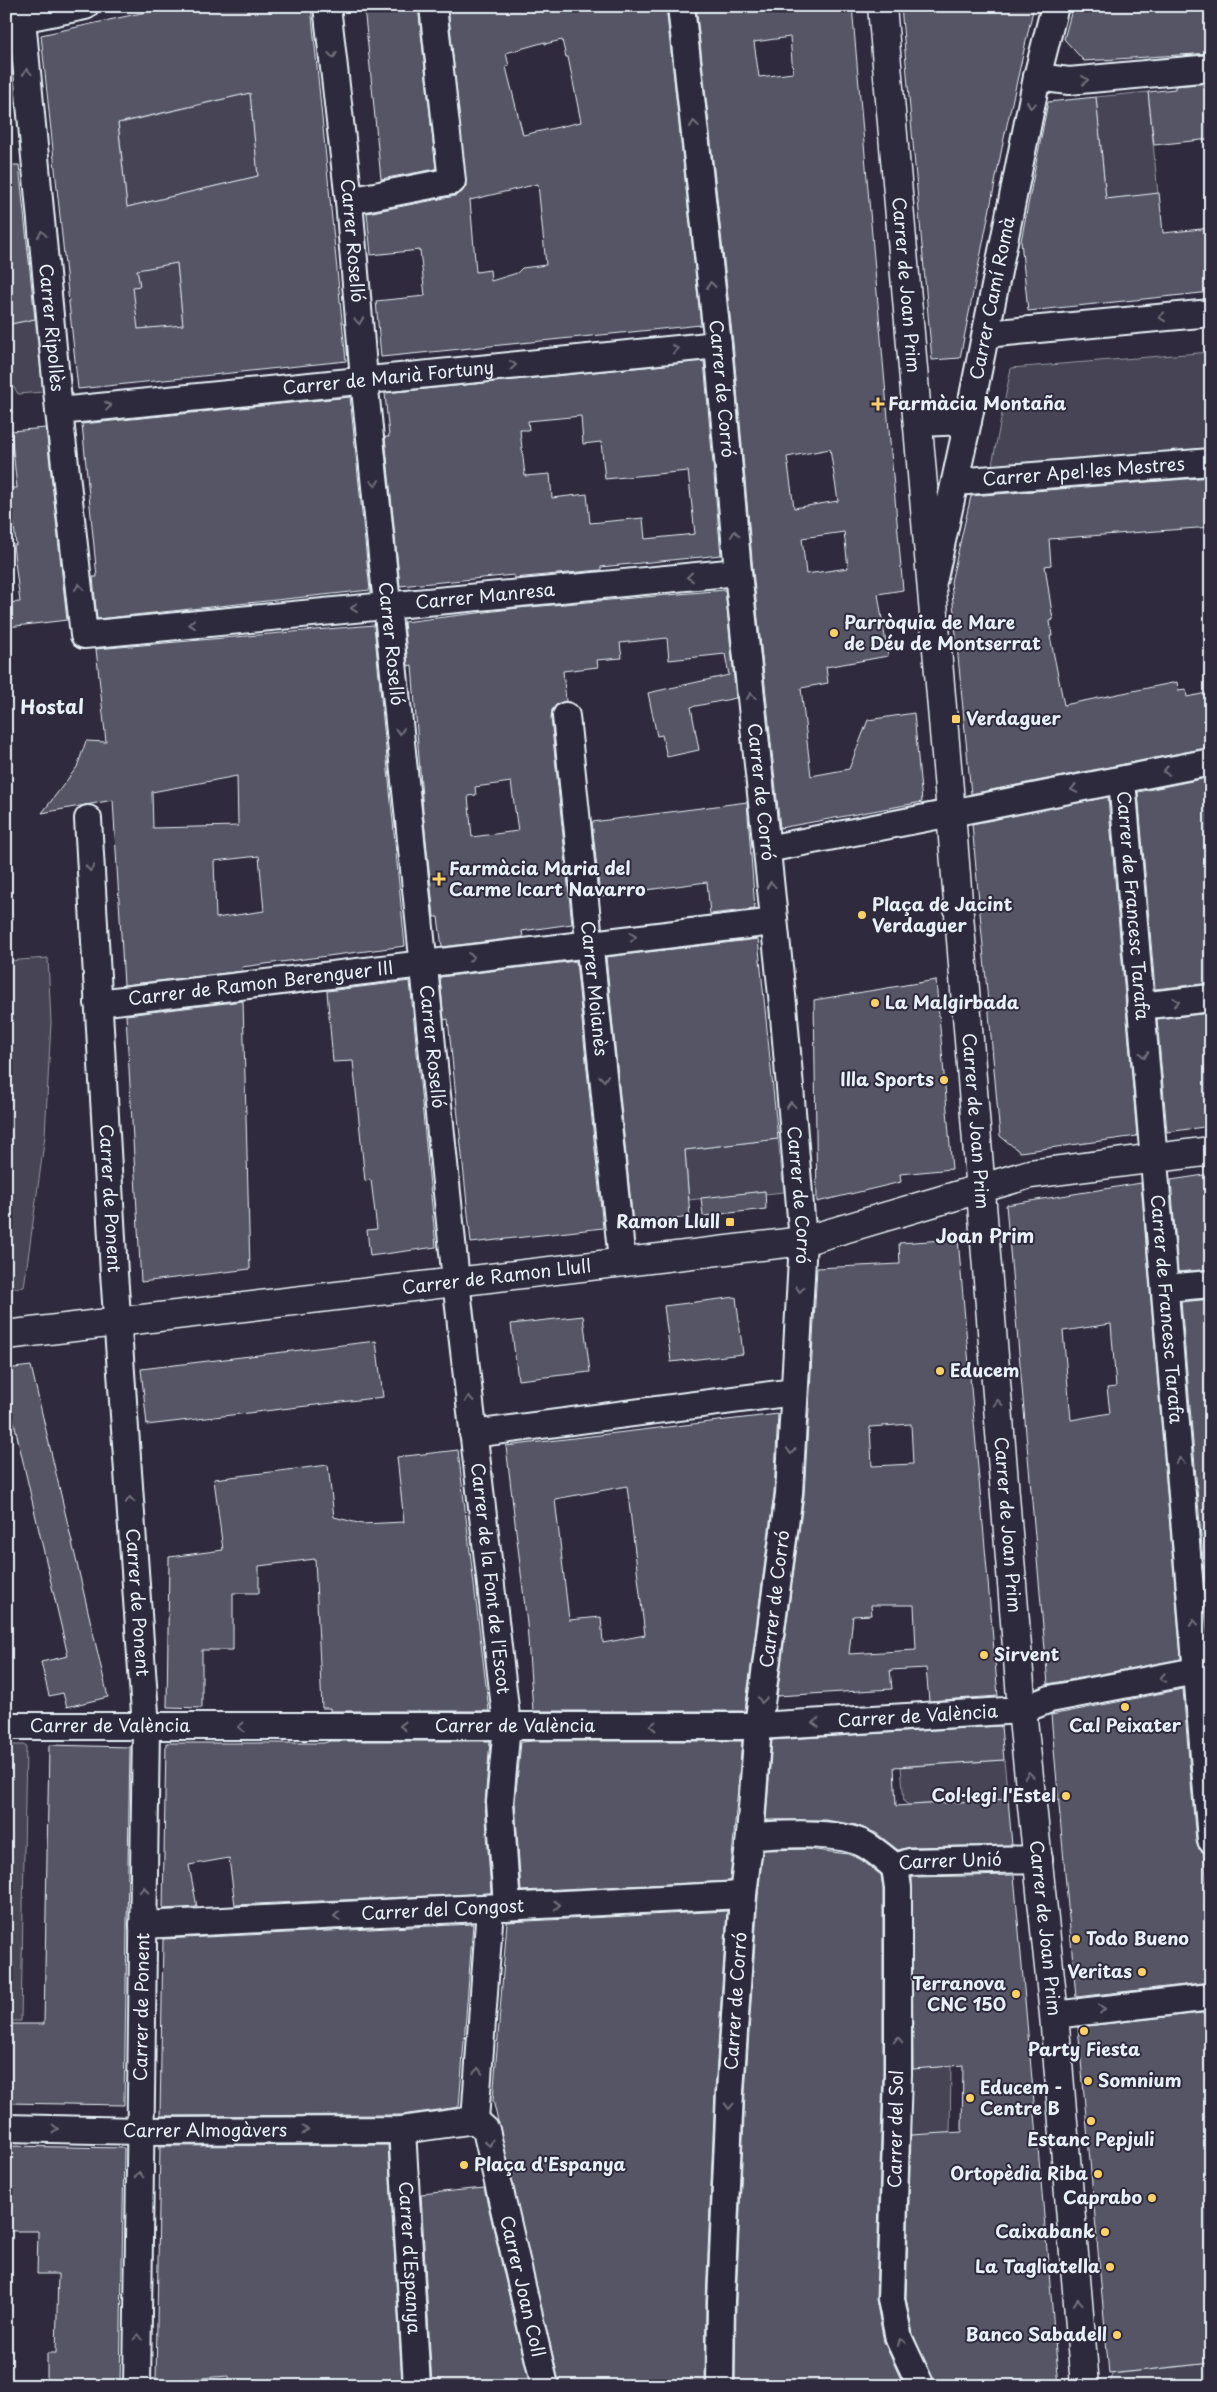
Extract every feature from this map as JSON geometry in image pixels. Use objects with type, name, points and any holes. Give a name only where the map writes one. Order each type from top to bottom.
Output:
[{"type":"street","points":[[23,16],[85,6]]},
{"type":"street","name":"Carrer Roselló","points":[[327,6],[349,201],[364,379],[456,1281]]},
{"type":"street","points":[[349,201],[452,181],[434,6]]},
{"type":"street","name":"Carrer de Corró","points":[[681,6],[718,345],[738,572],[767,849],[803,1240],[789,1494],[758,1726],[750,1836],[742,1894],[730,2092],[721,2301],[720,2386]]},
{"type":"street","name":"Carrer de Joan Prim","points":[[882,6],[916,423],[951,813],[1022,1710],[1054,2015],[1085,2386]]},
{"type":"street","name":"Carrer Camí Romà","points":[[931,590],[986,334],[1037,77],[1055,6]]},
{"type":"street","name":"Carrer Ripollès","points":[[23,16],[59,411],[84,635]]},
{"type":"street","points":[[1037,77],[1069,81],[1211,68]]},
{"type":"street","points":[[986,334],[1211,313]]},
{"type":"street","name":"Carrer de Marià Fortuny","points":[[59,411],[718,345]]},
{"type":"street","points":[[916,423],[968,421]]},
{"type":"street","name":"Carrer Apel·les Mestres","points":[[955,482],[1211,462]]},
{"type":"street","name":"Carrer Manresa","points":[[84,635],[388,604],[738,572]]},
{"type":"street","name":"Carrer Moianès","points":[[566,716],[622,1261]]},
{"type":"street","points":[[767,849],[1211,762]]},
{"type":"street","name":"Carrer de Francesc Tarafa","points":[[1122,780],[1153,1160],[1204,1670],[1211,1840]]},
{"type":"street","name":"Carrer de Ponent","points":[[88,819],[117,1321],[146,1727],[137,2386]]},
{"type":"street","name":"Carrer de Ramon Berenguer III","points":[[98,1003],[423,962],[774,922]]},
{"type":"street","points":[[1140,1006],[1211,998]]},
{"type":"street","name":"Carrer de Ramon Llull","points":[[6,1335],[803,1240],[981,1190],[1030,1174],[1153,1160],[1211,1151]]},
{"type":"street","name":"Carrer de la Font de l'Escot","points":[[456,1281],[507,1726],[500,1802],[499,1908],[475,2120]]},
{"type":"street","points":[[1166,1288],[1211,1284]]},
{"type":"street","points":[[473,1434],[794,1392]]},
{"type":"street","name":"Carrer de València","points":[[6,1726],[758,1726],[1022,1710],[1050,1699],[1204,1670]]},
{"type":"street","name":"Carrer Unió","points":[[750,1836],[800,1834],[845,1839],[862,1843],[896,1867],[910,1862],[1039,1859]]},
{"type":"street","name":"Carrer del Sol","points":[[896,1867],[898,1888],[898,2074],[892,2298],[899,2339],[921,2386]]},
{"type":"street","name":"Carrer del Congost","points":[[144,1926],[742,1894]]},
{"type":"street","points":[[1054,2015],[1211,1997]]},
{"type":"street","points":[[402,2130],[475,2120]]},
{"type":"street","name":"Carrer Joan Coll","points":[[475,2120],[486,2130],[545,2386]]},
{"type":"street","name":"Carrer Almogàvers","points":[[6,2128],[139,2131],[402,2130]]},
{"type":"street","name":"Carrer d'Espanya","points":[[402,2130],[417,2386]]},
{"type":"shaded area","points":[[1148,92],[1158,194],[1106,199],[1096,97]]},
{"type":"shaded area","points":[[250,93],[258,176],[127,207],[118,120],[121,119],[122,123]]},
{"type":"shaded area","points":[[177,263],[183,326],[138,329],[115,283],[140,286],[137,269]]},
{"type":"shaded area","points":[[35,319],[43,392],[18,394],[6,374],[6,325]]},
{"type":"shaded area","points":[[1211,352],[1211,448],[992,465],[1011,368]]},
{"type":"shaded area","points":[[48,958],[51,1023],[45,1136],[24,1287],[6,1289],[6,961]]},
{"type":"shaded area","points":[[778,1139],[784,1192],[765,1194],[765,1191],[689,1200],[685,1150]]},
{"type":"shaded area","points":[[6,1745],[26,1745],[21,2021],[6,2021]]},
{"type":"shaded area","points":[[1004,1760],[1008,1799],[909,1805],[904,1802],[901,1767]]},
{"type":"shaded area","points":[[951,2066],[950,2133],[905,2136],[906,2069]]},
{"type":"shaded area","points":[[1211,2363],[1211,2386],[1110,2386],[1112,2374]]},
{"type":"building","points":[[173,6],[311,6],[346,361],[78,389],[41,35]],"holes":[[[250,93],[258,176],[127,207],[118,123]],[[177,263],[183,325],[138,329],[133,287],[140,286],[137,270]]]},
{"type":"building","points":[[364,6],[418,6],[436,169],[381,179]]},
{"type":"building","points":[[448,6],[666,6],[701,325],[381,357],[376,301],[425,296],[420,250],[371,255],[367,213],[455,196],[462,192],[466,186]],"holes":[[[562,40],[566,57],[568,57],[581,122],[523,135],[506,67],[509,66],[506,53],[545,42],[545,44]],[[538,184],[546,265],[522,268],[517,273],[491,281],[490,270],[476,272],[470,200]]]},
{"type":"building","points":[[696,6],[852,6],[903,590],[878,594],[888,656],[826,667],[828,683],[801,688],[811,776],[849,769],[868,720],[914,713],[922,802],[780,828],[753,571],[733,343]],"holes":[[[790,37],[793,73],[759,77],[754,42]],[[830,449],[838,501],[794,508],[787,457]],[[844,532],[848,568],[806,574],[802,538]]]},
{"type":"building","points":[[901,6],[1034,6],[1004,138],[960,358],[932,360]]},
{"type":"building","points":[[1073,6],[1211,6],[1211,53],[1084,61],[1064,39]]},
{"type":"building","points":[[1211,83],[1211,139],[1154,145],[1148,92],[1175,89],[1175,86]]},
{"type":"building","points":[[1096,97],[1106,199],[1159,193],[1163,233],[1211,228],[1211,292],[1028,311],[1021,241],[1048,102]]},
{"type":"building","points":[[6,165],[19,165],[35,319],[6,325]]},
{"type":"building","points":[[704,361],[721,555],[601,567],[601,570],[514,578],[514,575],[400,586],[385,437],[389,437],[385,393]],"holes":[[[581,416],[583,444],[601,442],[605,479],[688,471],[695,534],[645,539],[643,518],[590,523],[587,494],[552,498],[550,474],[525,476],[520,430],[529,430],[528,421]]]},
{"type":"building","points":[[350,397],[370,590],[97,619],[93,577],[97,577],[82,424]]},
{"type":"building","points":[[46,428],[67,620],[8,627],[6,603],[20,602],[13,545],[16,545],[10,488],[17,488],[11,431]]},
{"type":"building","points":[[1211,477],[1211,527],[1049,539],[1051,565],[1045,566],[1053,620],[1050,621],[1052,636],[1050,636],[1064,705],[1177,682],[1178,690],[1186,689],[1187,697],[1211,692],[1211,747],[971,794],[951,582],[971,496]]},
{"type":"building","points":[[725,590],[736,698],[691,707],[699,750],[667,757],[662,735],[657,736],[648,693],[729,675],[725,654],[669,660],[667,638],[620,643],[622,658],[597,660],[598,667],[563,671],[566,701],[557,704],[552,710],[551,718],[572,924],[522,931],[523,937],[442,947],[438,917],[434,917],[423,811],[412,665],[408,666],[404,622],[518,608]],"holes":[[[511,782],[518,831],[472,837],[468,796],[476,795],[475,787]]]},
{"type":"building","points":[[374,625],[405,946],[242,967],[243,971],[124,985],[113,800],[42,813],[77,767],[86,741],[106,742],[96,649]],"holes":[[[237,776],[238,826],[153,828],[152,792]],[[259,856],[264,911],[216,918],[214,861]]]},
{"type":"building","points":[[1211,777],[1211,983],[1155,989],[1138,792]]},
{"type":"building","points":[[1108,797],[1137,1136],[1020,1152],[1000,1136],[972,824]]},
{"type":"building","points":[[747,802],[755,909],[710,914],[707,882],[600,896],[592,822]]},
{"type":"building","points":[[758,939],[778,1139],[685,1150],[690,1217],[633,1224],[606,957]]},
{"type":"building","points":[[576,961],[603,1228],[471,1243],[448,1019],[444,1020],[440,977]]},
{"type":"building","points":[[936,980],[952,1169],[900,1174],[901,1182],[817,1202],[814,1000]]},
{"type":"building","points":[[410,981],[436,1247],[370,1256],[367,1230],[377,1229],[371,1180],[365,1181],[353,1061],[333,1062],[327,991]]},
{"type":"building","points":[[243,1001],[250,1269],[141,1282],[126,1015]]},
{"type":"building","points":[[1211,1013],[1211,1126],[1167,1132],[1157,1019]]},
{"type":"building","points":[[1211,1174],[1211,1269],[1178,1272],[1171,1180]]},
{"type":"building","points":[[1141,1183],[1181,1659],[1048,1684],[1006,1205]],"holes":[[[1111,1324],[1116,1387],[1107,1388],[1110,1413],[1071,1420],[1063,1331]]]},
{"type":"building","points":[[765,1191],[766,1209],[703,1216],[701,1198]]},
{"type":"building","points":[[958,1239],[998,1696],[929,1701],[926,1668],[890,1670],[892,1689],[777,1696],[804,1495],[817,1268],[900,1264],[899,1243]],"holes":[[[911,1424],[913,1464],[872,1466],[870,1427]],[[871,1605],[914,1605],[916,1650],[849,1654],[853,1616],[872,1615]]]},
{"type":"building","points":[[736,1297],[743,1354],[671,1362],[664,1306]]},
{"type":"building","points":[[1211,1299],[1211,1653],[1181,1302]]},
{"type":"building","points":[[583,1316],[590,1372],[518,1380],[511,1324]]},
{"type":"building","points":[[376,1341],[383,1397],[147,1425],[141,1369]]},
{"type":"building","points":[[31,1366],[108,1697],[67,1707],[63,1693],[49,1696],[41,1662],[68,1656],[6,1388],[6,1369]]},
{"type":"building","points":[[778,1414],[774,1493],[745,1711],[533,1711],[527,1624],[506,1446]],"holes":[[[627,1486],[645,1635],[603,1643],[601,1617],[569,1620],[555,1499]]]},
{"type":"building","points":[[458,1450],[489,1711],[330,1711],[330,1708],[322,1708],[315,1559],[259,1566],[259,1593],[233,1593],[233,1650],[202,1650],[202,1708],[167,1707],[169,1557],[223,1550],[214,1479],[328,1465],[334,1517],[362,1524],[404,1522],[397,1457]]},
{"type":"building","points":[[1183,1689],[1196,1841],[1198,1848],[1204,1853],[1211,1935],[1211,1982],[1076,1997],[1051,1715]]},
{"type":"building","points":[[1001,1726],[1004,1760],[894,1767],[896,1806],[1008,1799],[1012,1845],[910,1847],[898,1850],[876,1833],[856,1825],[825,1820],[766,1820],[772,1740]]},
{"type":"building","points":[[330,1741],[490,1741],[485,1803],[491,1893],[235,1905],[229,1858],[189,1865],[197,1907],[163,1909],[166,1743],[324,1743]]},
{"type":"building","points":[[742,1741],[730,1881],[521,1891],[515,1802],[521,1742]]},
{"type":"building","points":[[49,1745],[130,1747],[124,2105],[6,2103],[6,2024],[44,2024]]},
{"type":"building","points":[[808,1849],[848,1854],[860,1859],[881,1875],[883,1889],[883,2074],[876,2299],[884,2342],[904,2386],[735,2386],[736,2301],[745,2093],[758,1896],[763,1850]]},
{"type":"building","points":[[1014,1875],[1059,2386],[936,2386],[913,2334],[906,2298],[911,2135],[962,2132],[963,2065],[913,2069],[912,1877]]},
{"type":"building","points":[[727,1911],[715,2091],[706,2300],[705,2386],[560,2386],[493,2100],[507,1922]]},
{"type":"building","points":[[473,1924],[459,2107],[401,2115],[160,2116],[163,1939]]},
{"type":"building","points":[[1211,2012],[1211,2363],[1109,2374],[1078,2027]]},
{"type":"building","points":[[388,2145],[402,2384],[230,2386],[229,2376],[156,2381],[160,2146]]},
{"type":"building","points":[[6,2146],[124,2148],[120,2386],[47,2386],[47,2353],[56,2353],[58,2274],[37,2274],[38,2231],[6,2231]]},
{"type":"building","points":[[484,2188],[530,2386],[432,2386],[421,2194]]},
{"type":"place","name":"Farmàcia Montaña","points":[[878,404]]},
{"type":"place","name":"Parròquia de Mare de Déu de Montserrat","points":[[834,633]]},
{"type":"place","name":"Verdaguer","points":[[956,719]]},
{"type":"place","name":"Farmàcia Maria del Carme Icart Navarro","points":[[439,879]]},
{"type":"place","name":"Plaça de Jacint Verdaguer","points":[[862,915]]},
{"type":"place","name":"La Malgirbada","points":[[875,1003]]},
{"type":"place","name":"Illa Sports","points":[[944,1080]]},
{"type":"place","name":"Ramon Llull","points":[[730,1222]]},
{"type":"place","name":"Educem","points":[[940,1371]]},
{"type":"place","name":"Sirvent","points":[[984,1655]]},
{"type":"place","name":"Cal Peixater","points":[[1125,1707]]},
{"type":"place","name":"Col·legi l'Estel","points":[[1066,1796]]},
{"type":"place","name":"Todo Bueno","points":[[1076,1939]]},
{"type":"place","name":"Veritas","points":[[1142,1972]]},
{"type":"place","name":"Terranova CNC 150","points":[[1016,1994]]},
{"type":"place","name":"Party Fiesta","points":[[1084,2031]]},
{"type":"place","name":"Somnium","points":[[1088,2081]]},
{"type":"place","name":"Educem - Centre B","points":[[970,2098]]},
{"type":"place","name":"Estanc Pepjuli","points":[[1091,2121]]},
{"type":"place","name":"Plaça d'Espanya","points":[[464,2165]]},
{"type":"place","name":"Ortopèdia Riba","points":[[1098,2174]]},
{"type":"place","name":"Caprabo","points":[[1152,2198]]},
{"type":"place","name":"Caixabank","points":[[1105,2232]]},
{"type":"place","name":"La Tagliatella","points":[[1110,2267]]},
{"type":"place","name":"Banco Sabadell","points":[[1117,2335]]},
{"type":"district","name":"Hostal","points":[[52,707]]},
{"type":"district","name":"Joan Prim","points":[[985,1236]]}]
